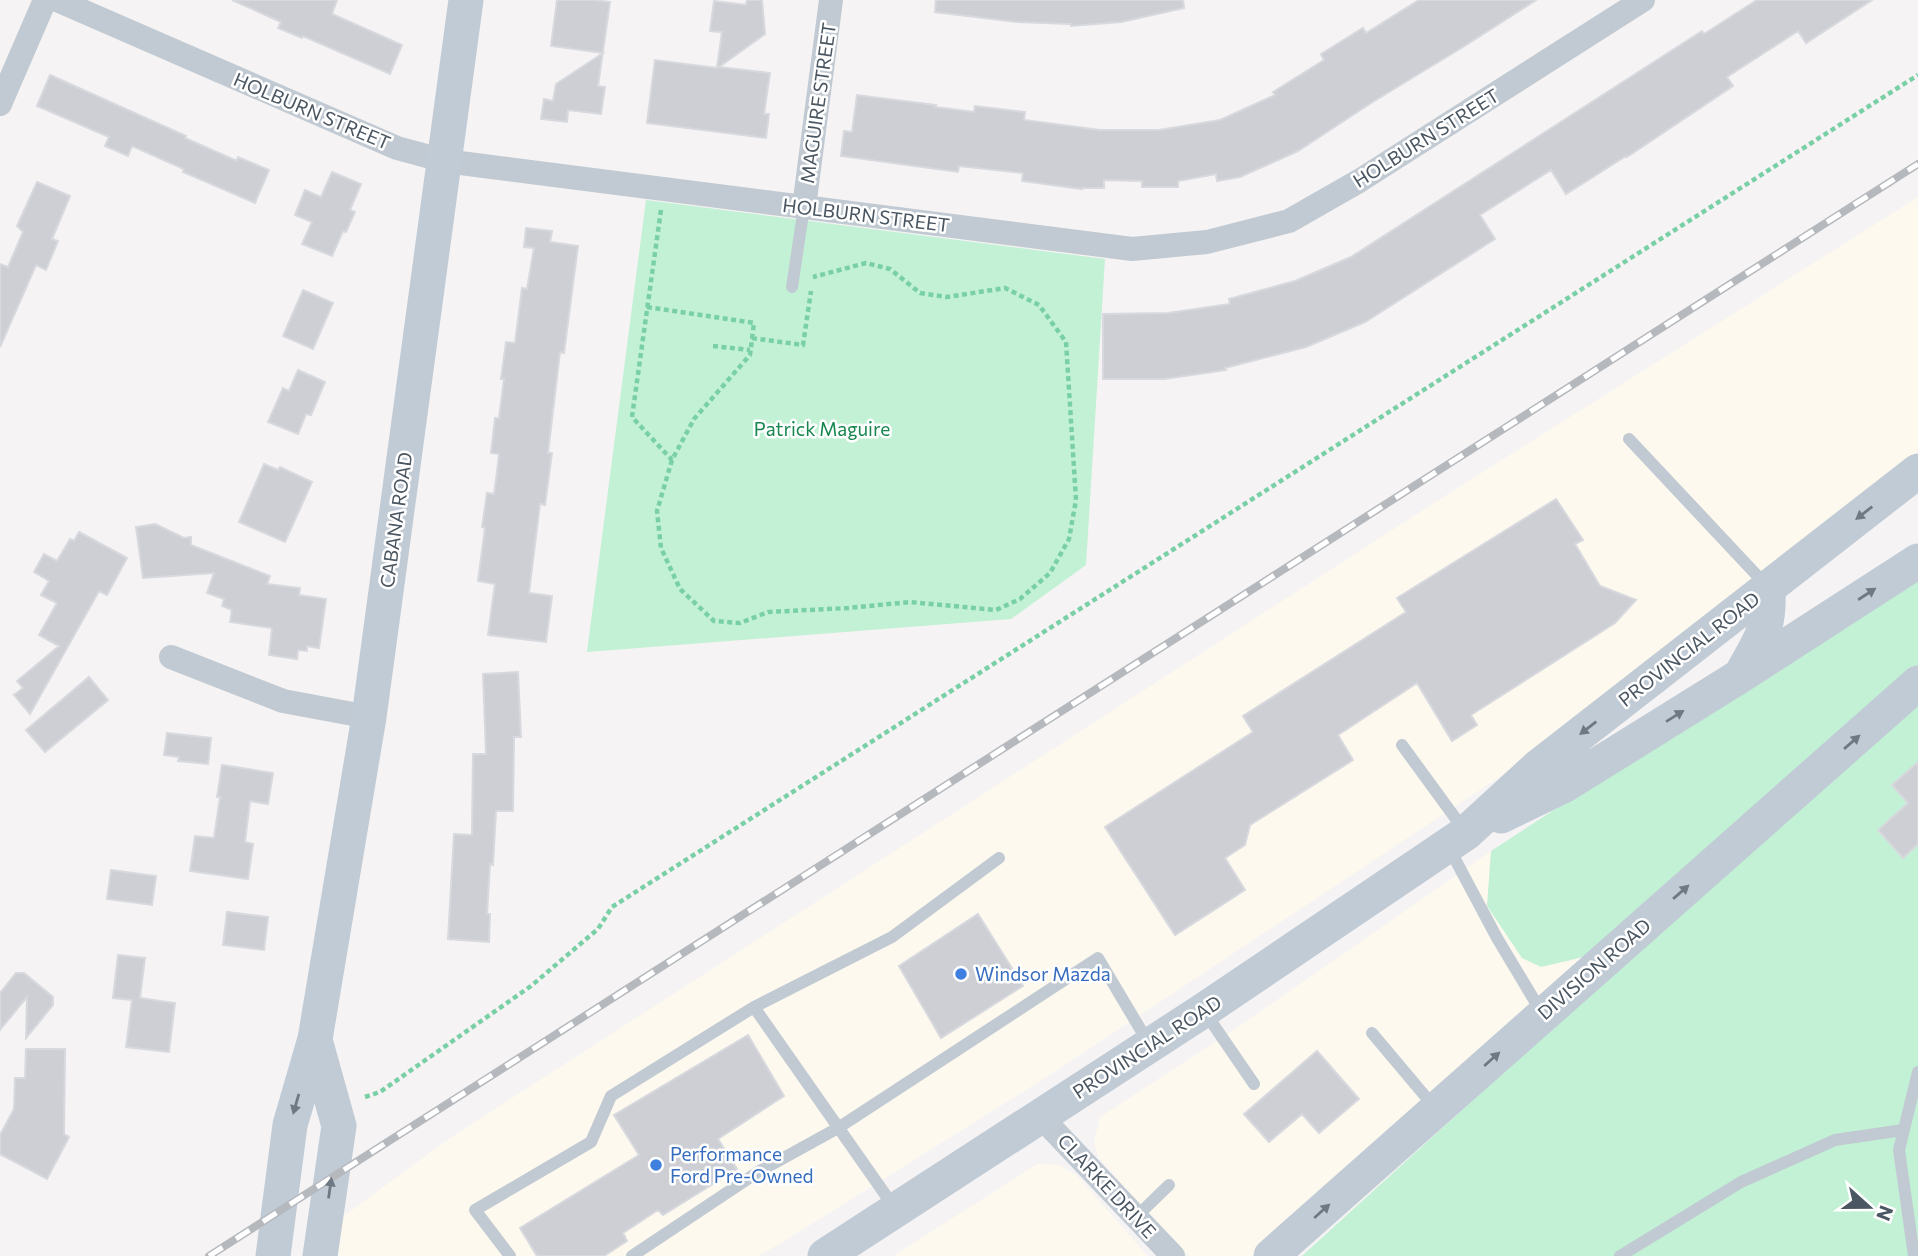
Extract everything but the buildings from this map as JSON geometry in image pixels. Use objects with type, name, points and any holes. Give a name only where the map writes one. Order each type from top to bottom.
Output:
[{"type":"main road","name":"CABANA ROAD","points":[[273,1256],[290,1125],[315,1039],[369,718],[466,0]]},
{"type":"main road","name":"PROVINCIAL ROAD","points":[[1457,839],[1539,766],[1918,471]]},
{"type":"main road","name":"PROVINCIAL ROAD","points":[[825,1256],[1204,1010],[1457,839],[1564,785],[1918,561]]},
{"type":"main road","points":[[1740,676],[1767,624],[1768,588]]},
{"type":"main road","name":"DIVISION ROAD","points":[[1271,1256],[1918,683]]},
{"type":"main road","name":"CABANA ROAD","points":[[315,1039],[339,1126],[320,1256]]},
{"type":"street","points":[[0,104],[45,0]]},
{"type":"street","name":"HOLBURN STREET","points":[[57,0],[397,148],[445,161],[1132,248],[1208,242],[1289,221],[1359,181],[1643,0]]},
{"type":"street","name":"MAGUIRE STREET","points":[[804,207],[831,0]]},
{"type":"street","points":[[171,657],[283,701],[369,718]]},
{"type":"street","name":"CLARKE DRIVE","points":[[1041,1117],[1173,1256]]},
{"type":"lane","points":[[792,287],[804,207]]},
{"type":"lane","points":[[1629,439],[1768,588]]},
{"type":"lane","points":[[1402,745],[1457,839],[1497,937],[1542,1014]]},
{"type":"lane","points":[[510,1256],[475,1210],[591,1142],[611,1096],[754,1007],[892,937],[999,858]]},
{"type":"lane","points":[[632,1256],[758,1172],[838,1128],[1098,958],[1150,1045]]},
{"type":"lane","points":[[754,1007],[896,1211]]},
{"type":"lane","points":[[1204,1010],[1254,1084]]},
{"type":"lane","points":[[1371,1032],[1436,1109]]},
{"type":"lane","points":[[1914,1256],[1899,1150],[1918,1072]]},
{"type":"lane","points":[[1620,1256],[1741,1182],[1835,1140],[1903,1130]]},
{"type":"lane","points":[[1136,1217],[1169,1185]]},
{"type":"path","points":[[365,1097],[380,1092],[531,986],[598,929],[612,907],[1918,75]]},
{"type":"path","points":[[660,210],[632,417],[672,460]]},
{"type":"path","points":[[647,307],[754,323],[750,355],[695,419],[672,460],[657,511],[660,548],[680,589],[713,621],[740,623],[768,612],[910,602],[996,610],[1020,598],[1050,573],[1069,539],[1076,500],[1066,342],[1039,305],[1005,288],[947,297],[920,293],[890,269],[866,262],[813,277],[815,265]]},
{"type":"path","points":[[752,338],[803,345],[811,290]]},
{"type":"path","points":[[713,345],[750,350]]},
{"type":"shaded area","points":[[1918,197],[1918,456],[1736,601],[1504,774],[1053,1073],[758,1256],[336,1256],[341,1218],[450,1138],[1448,494]]},
{"type":"shaded area","points":[[1491,851],[1487,906],[1566,962],[1583,957],[1263,1256],[1189,1256],[1098,1157],[1094,1141],[1100,1117],[1235,1029]]},
{"type":"shaded area","points":[[1037,1164],[1060,1165],[1077,1176],[1148,1256],[893,1256]]},
{"type":"green space","name":"Patrick Maguire","points":[[646,200],[1105,259],[1086,565],[1011,619],[587,652]]},
{"type":"green space","points":[[1918,572],[1918,669],[1583,957],[1541,967],[1522,958],[1487,906],[1491,851]]},
{"type":"green space","points":[[1918,694],[1918,1256],[1302,1256]]},
{"type":"railway","points":[[209,1256],[1918,164]]},
{"type":"place","name":"Windsor Mazda","points":[[961,974]]},
{"type":"place","name":"Performance Ford Pre-Owned","points":[[656,1165]]}]
